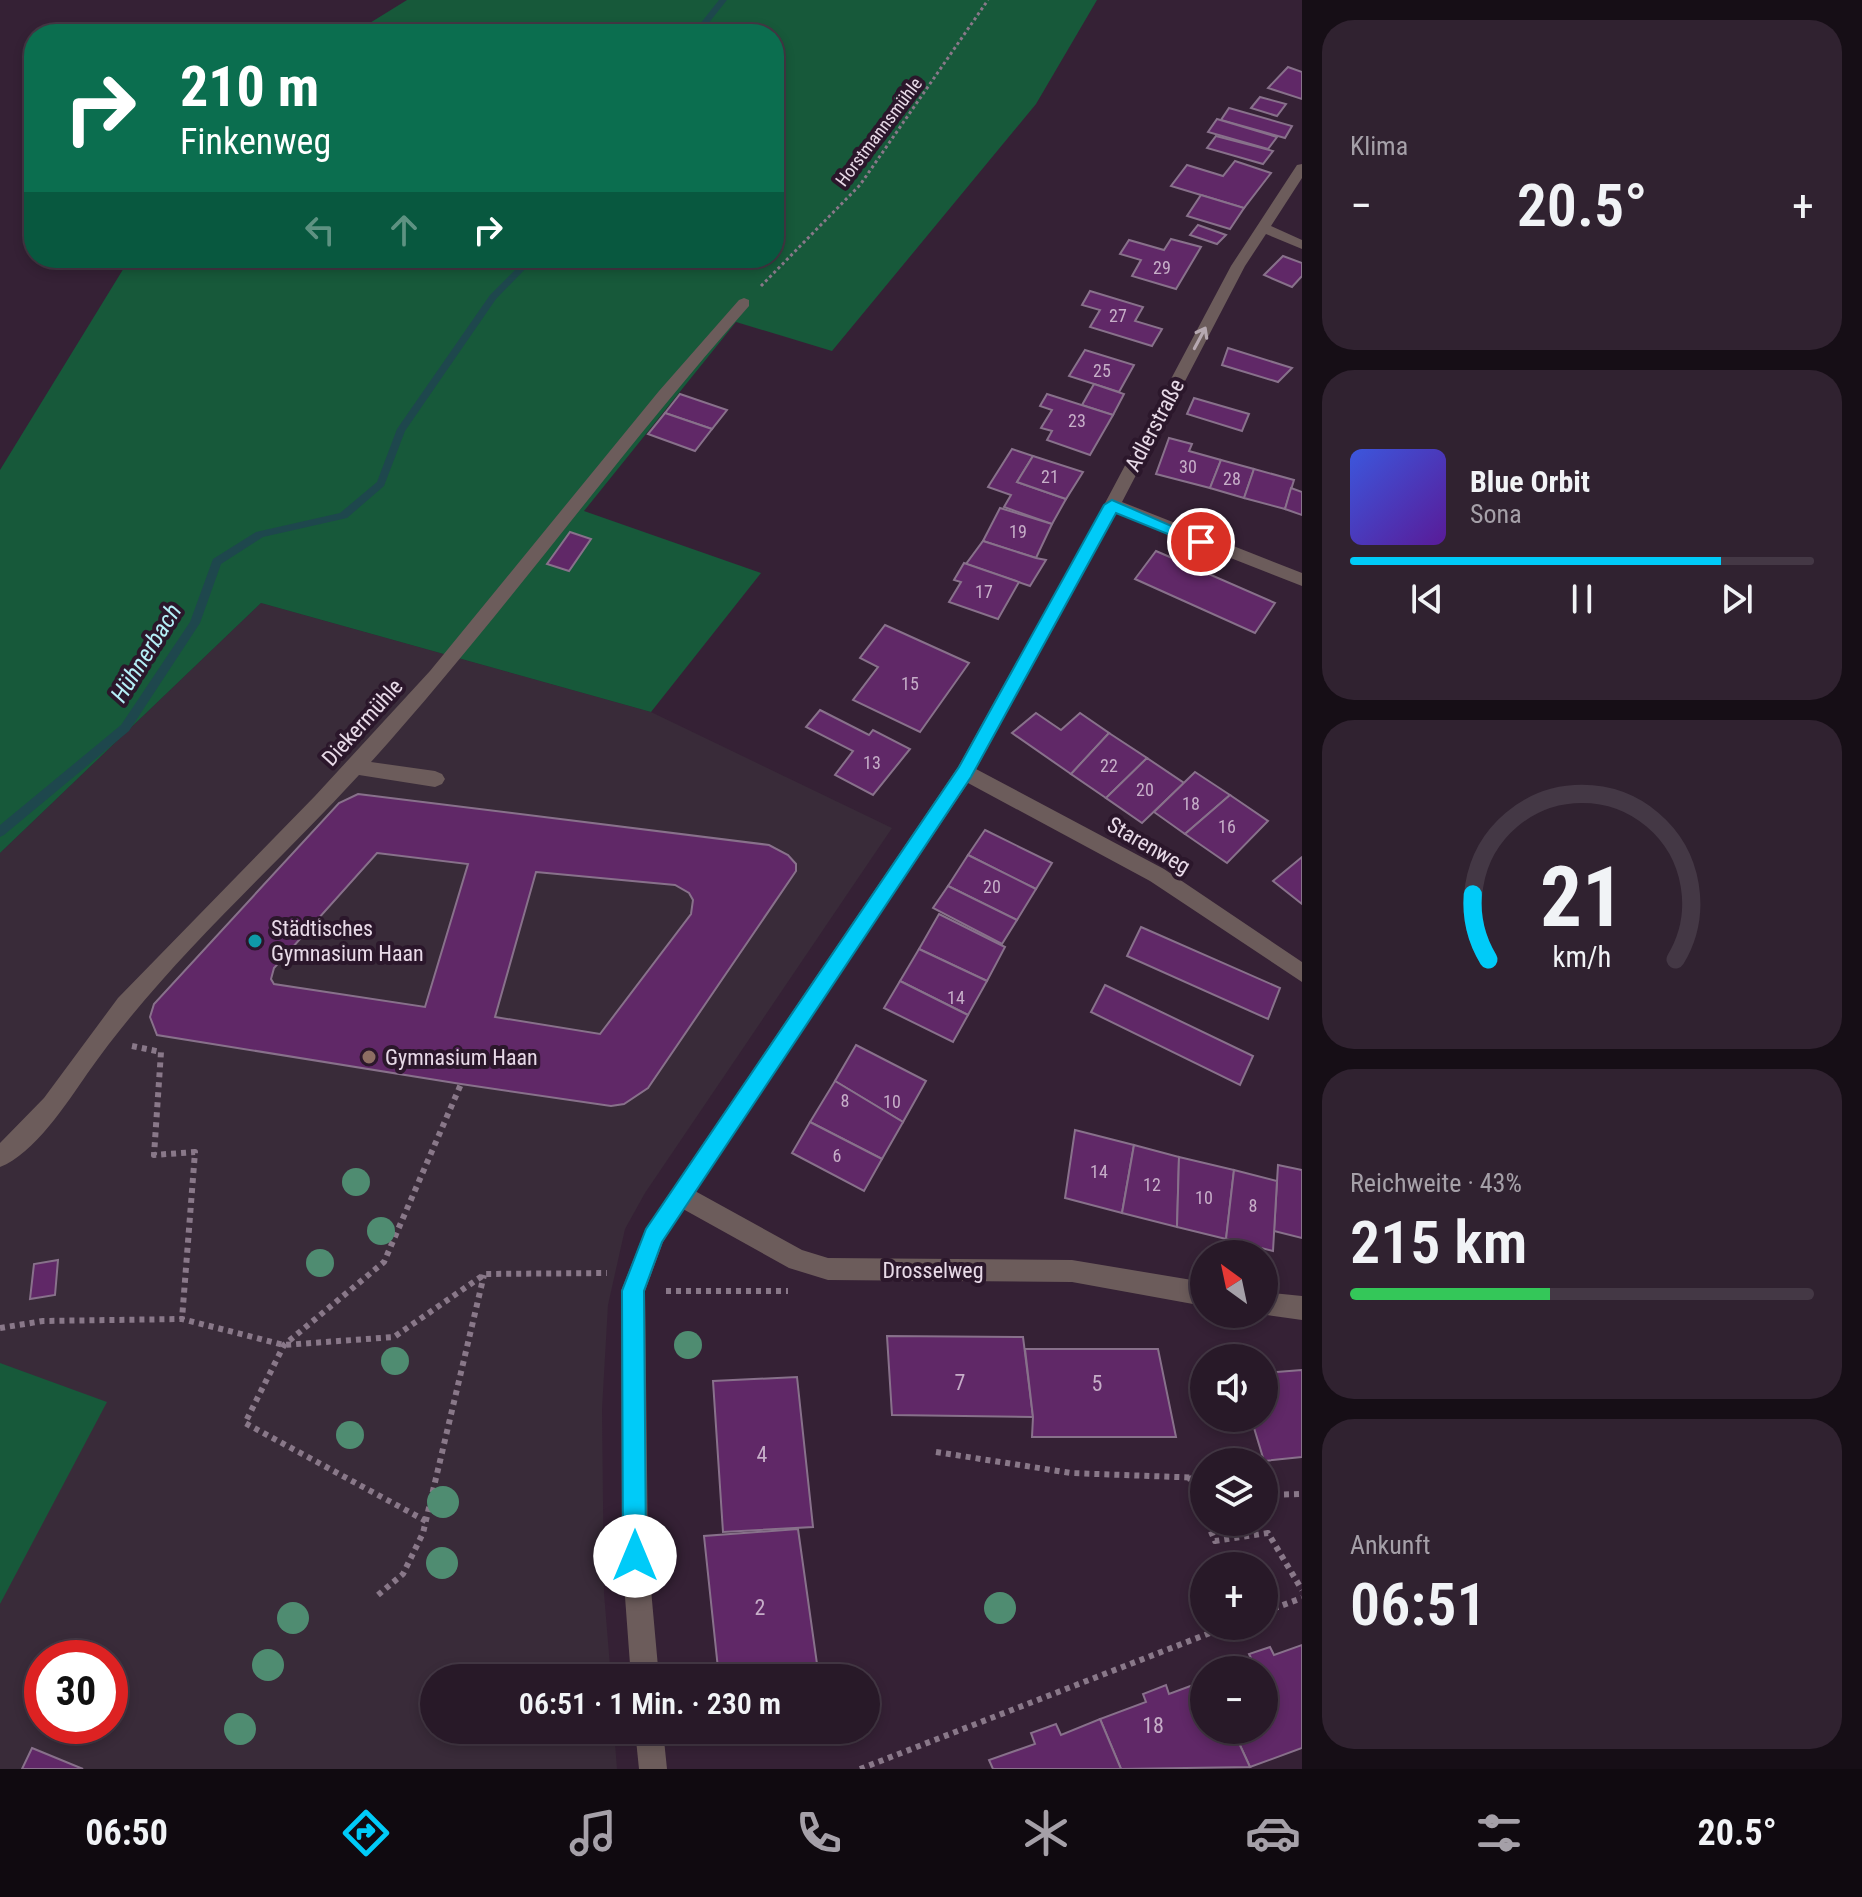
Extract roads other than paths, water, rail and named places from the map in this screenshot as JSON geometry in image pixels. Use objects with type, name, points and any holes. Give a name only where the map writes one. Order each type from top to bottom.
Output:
[{"type":"street","name":"Adlerstraße","points":[[644,1664],[635,1556],[633,1291],[654,1236],[965,772],[1261,227],[1302,168]]},
{"type":"street","points":[[1261,227],[1302,245]]},
{"type":"street","name":"Diekermühle","points":[[0,1157],[52,1109],[98,1039],[125,1005],[355,767],[551,538],[669,385],[744,303]]},
{"type":"street","points":[[1112,505],[1302,580]]},
{"type":"street","points":[[355,767],[435,779]]},
{"type":"street","name":"Starenweg","points":[[965,772],[1157,875],[1302,973]]},
{"type":"street","name":"Drosselweg","points":[[679,1195],[797,1260],[828,1269],[1072,1271],[1190,1292]]},
{"type":"street","points":[[1278,1305],[1302,1308]]},
{"type":"street","points":[[650,1744],[653,1769]]},
{"type":"waterway","name":"Hühnerbach","points":[[704,24],[723,0]]},
{"type":"waterway","name":"Hühnerbach","points":[[0,832],[125,728],[195,623],[217,562],[260,534],[343,516],[381,484],[400,431],[493,297],[522,268]]},
{"type":"place","name":"Städtisches Gymnasium Haan","points":[[255,941]]},
{"type":"place","name":"Gymnasium Haan","points":[[369,1057]]}]
